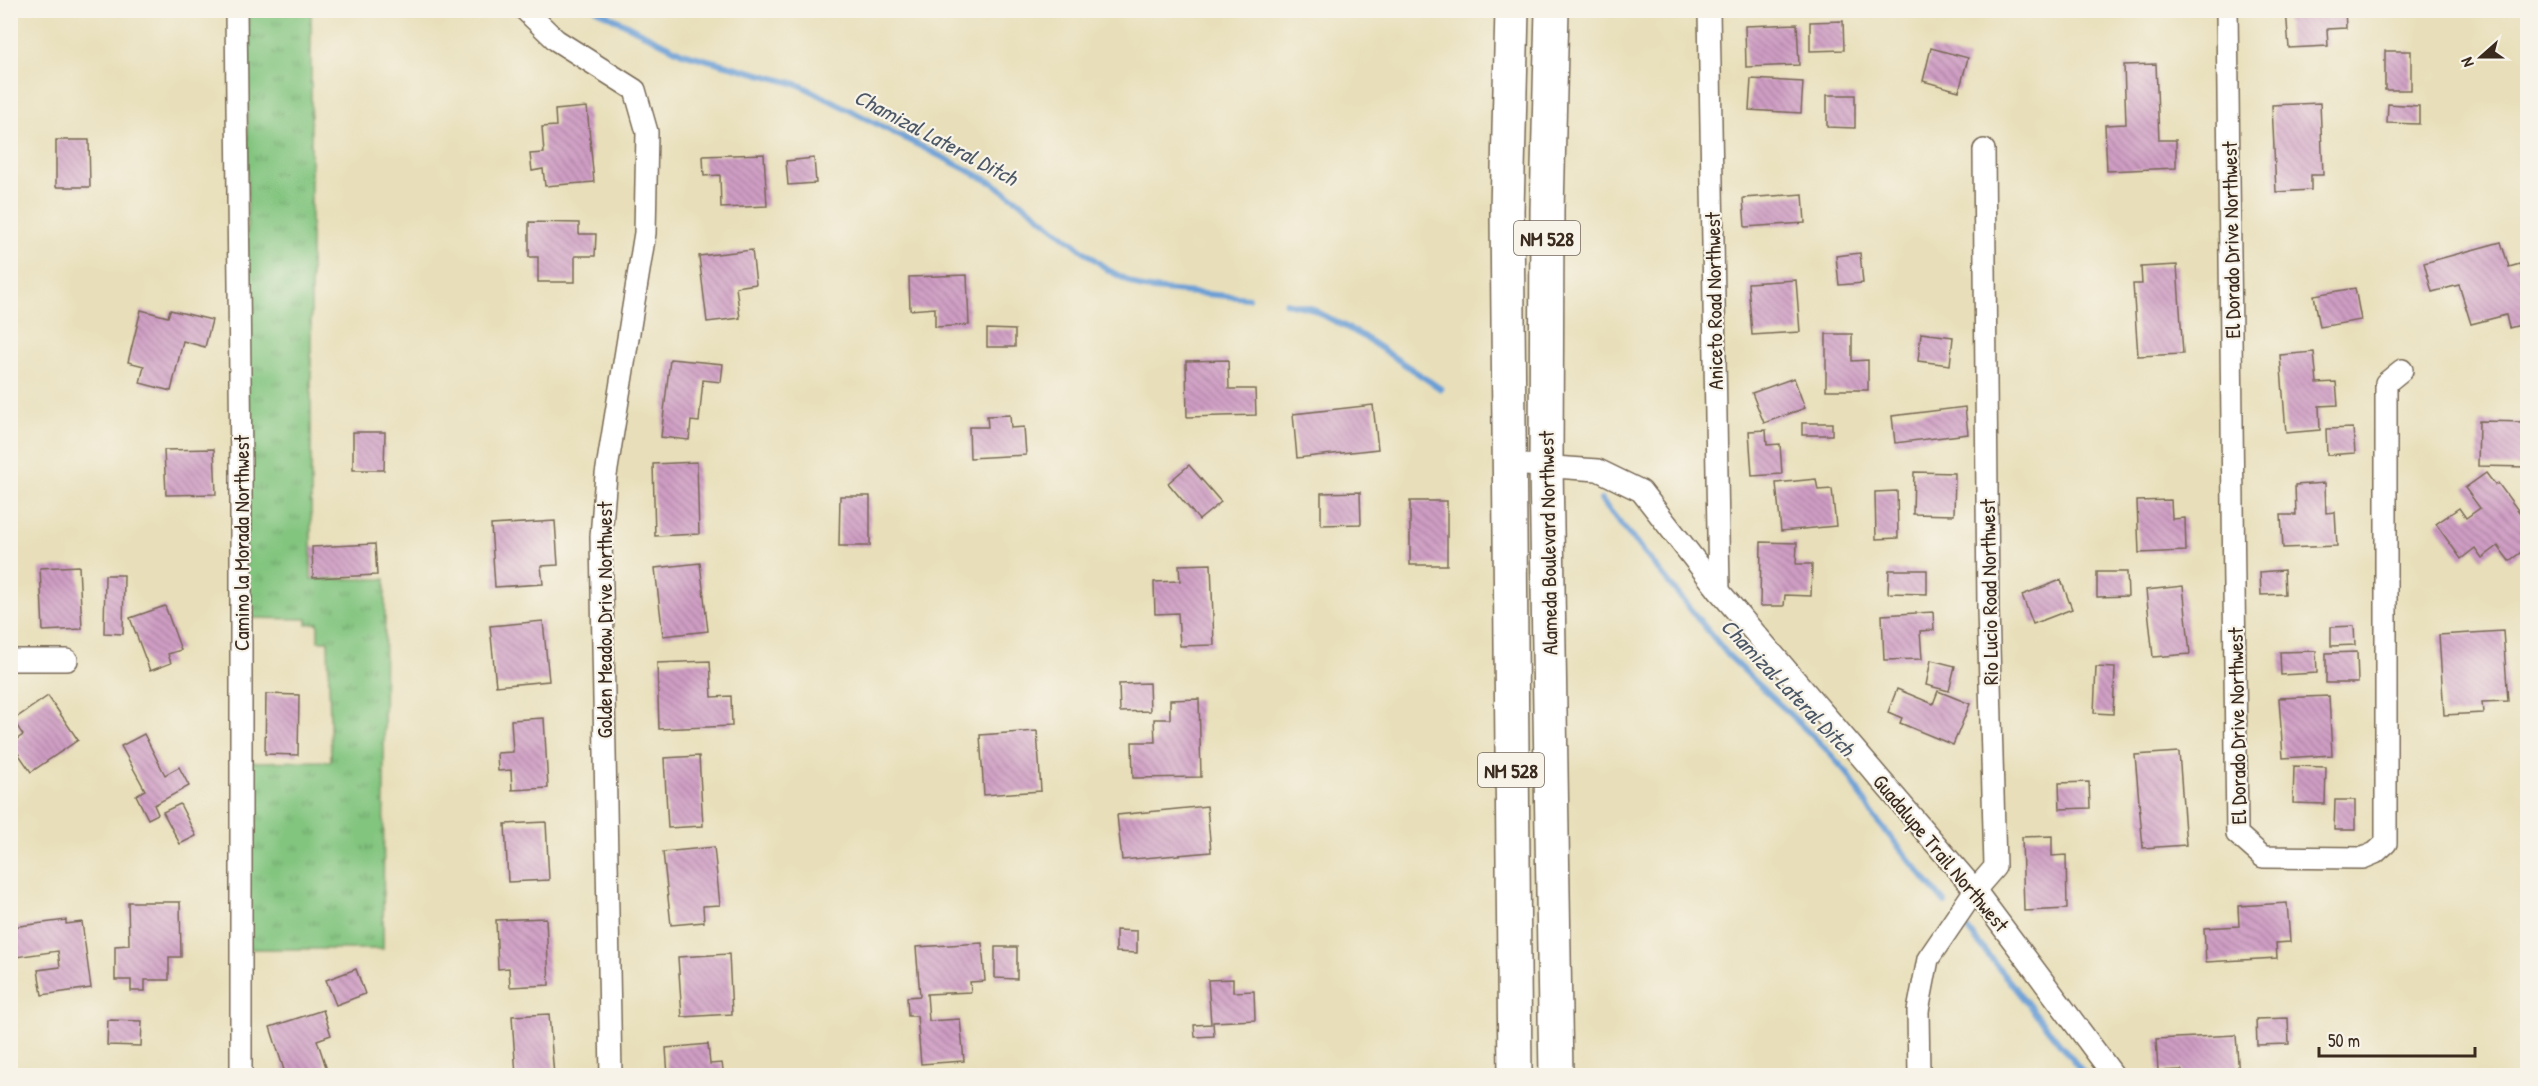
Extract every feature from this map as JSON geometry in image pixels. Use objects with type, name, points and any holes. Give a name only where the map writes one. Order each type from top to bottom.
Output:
[{"type":"main road","name":"Alameda Boulevard Northwest","points":[[1512,10],[1507,210],[1515,1076]]},
{"type":"main road","name":"Alameda Boulevard Northwest","points":[[1552,10],[1547,210],[1546,466],[1556,1076]]},
{"type":"street","name":"Camino la Morada Northwest","points":[[236,10],[241,468],[241,1076]]},
{"type":"street","name":"Golden Meadow Drive Northwest","points":[[525,10],[556,40],[634,90],[647,132],[645,233],[602,502],[611,1076]]},
{"type":"street","name":"Aniceto Road Northwest","points":[[1709,10],[1719,591]]},
{"type":"street","name":"El Dorado Drive Northwest","points":[[2227,10],[2237,834],[2264,857],[2362,858],[2376,854],[2386,843],[2386,383],[2402,370]]},
{"type":"street","name":"Rio Lucio Road Northwest","points":[[1918,1076],[1918,1011],[1928,959],[1975,890],[1995,867],[1988,609],[1984,150]]},
{"type":"street","name":"Guadalupe Trail Northwest","points":[[1510,464],[1598,470],[1641,491],[1719,591],[1975,890],[2114,1076]]},
{"type":"street","points":[[10,660],[67,660]]},
{"type":"green space","points":[[248,11],[311,11],[311,579],[385,579],[383,949],[248,949],[246,762],[331,761],[328,641],[318,641],[318,623],[307,624],[307,619],[246,618]]},
{"type":"building","points":[[2286,10],[2345,10],[2346,28],[2327,29],[2328,46],[2289,48]]},
{"type":"building","points":[[1843,21],[1844,50],[1810,51],[1810,22]]},
{"type":"building","points":[[1797,24],[1799,65],[1746,67],[1745,26]]},
{"type":"building","points":[[1931,48],[1968,58],[1959,91],[1923,81]]},
{"type":"building","points":[[2385,51],[2411,51],[2411,90],[2385,90]]},
{"type":"building","points":[[2156,64],[2159,140],[2176,140],[2176,168],[2107,171],[2105,125],[2126,124],[2124,65]]},
{"type":"building","points":[[1751,79],[1803,82],[1801,113],[1749,110]]},
{"type":"building","points":[[1827,95],[1855,95],[1855,128],[1827,127]]},
{"type":"building","points":[[2320,103],[2323,175],[2311,175],[2311,190],[2276,192],[2272,105]]},
{"type":"building","points":[[2388,104],[2419,106],[2419,124],[2387,123]]},
{"type":"building","points":[[587,107],[594,182],[545,186],[543,169],[532,171],[530,154],[544,153],[542,127],[556,126],[555,110]]},
{"type":"building","points":[[56,140],[89,140],[90,187],[56,187]]},
{"type":"building","points":[[764,154],[767,206],[721,208],[720,175],[704,176],[703,156]]},
{"type":"building","points":[[814,158],[816,183],[788,185],[786,161]]},
{"type":"building","points":[[1803,194],[1805,223],[1745,227],[1743,198]]},
{"type":"building","points":[[529,222],[579,223],[579,234],[596,234],[595,256],[575,256],[575,282],[538,282],[538,257],[529,257]]},
{"type":"building","points":[[2501,242],[2509,267],[2520,264],[2528,291],[2528,323],[2509,328],[2506,315],[2471,324],[2459,285],[2432,292],[2424,263]]},
{"type":"building","points":[[752,250],[756,284],[736,287],[740,318],[707,322],[699,256]]},
{"type":"building","points":[[1860,253],[1863,283],[1839,285],[1836,256]]},
{"type":"building","points":[[2177,265],[2183,354],[2138,356],[2133,284],[2142,284],[2141,267]]},
{"type":"building","points":[[967,275],[969,325],[935,327],[935,308],[910,310],[909,277]]},
{"type":"building","points":[[1796,280],[1800,332],[1752,335],[1748,283]]},
{"type":"building","points":[[2355,288],[2361,320],[2320,327],[2314,295]]},
{"type":"building","points":[[141,310],[168,317],[170,310],[212,320],[205,347],[183,341],[171,391],[140,383],[144,366],[128,362]]},
{"type":"building","points":[[987,329],[1015,330],[1015,347],[987,347]]},
{"type":"building","points":[[1921,333],[1953,337],[1950,365],[1918,361]]},
{"type":"building","points":[[1826,334],[1852,334],[1852,361],[1868,360],[1868,390],[1826,390]]},
{"type":"building","points":[[2314,352],[2317,383],[2336,382],[2338,405],[2319,406],[2320,430],[2286,433],[2280,355]]},
{"type":"building","points":[[670,359],[723,364],[721,382],[703,380],[699,422],[691,421],[689,440],[661,437]]},
{"type":"building","points":[[1228,360],[1229,389],[1255,389],[1256,415],[1187,417],[1186,361]]},
{"type":"building","points":[[1794,378],[1805,408],[1764,423],[1752,393]]},
{"type":"building","points":[[1373,405],[1378,449],[1297,458],[1293,414]]},
{"type":"building","points":[[1965,407],[1968,434],[1895,443],[1892,416]]},
{"type":"building","points":[[1010,415],[1011,428],[1024,427],[1026,455],[970,458],[969,427],[988,427],[987,416]]},
{"type":"building","points":[[2479,421],[2528,422],[2528,467],[2478,466]]},
{"type":"building","points":[[1802,423],[1832,423],[1832,435],[1802,435]]},
{"type":"building","points":[[2353,428],[2355,453],[2327,455],[2326,429]]},
{"type":"building","points":[[1766,430],[1767,445],[1780,444],[1782,474],[1752,476],[1749,431]]},
{"type":"building","points":[[353,432],[385,432],[384,470],[353,470]]},
{"type":"building","points":[[214,449],[216,494],[166,495],[164,450]]},
{"type":"building","points":[[697,462],[699,534],[655,536],[653,464]]},
{"type":"building","points":[[1189,465],[1221,502],[1199,520],[1168,483]]},
{"type":"building","points":[[1914,472],[1955,473],[1954,515],[1913,514]]},
{"type":"building","points":[[2486,473],[2495,485],[2498,483],[2528,524],[2528,547],[2509,561],[2498,546],[2482,558],[2475,548],[2461,559],[2436,524],[2459,508],[2466,518],[2480,508],[2465,488]]},
{"type":"building","points":[[1816,479],[1818,490],[1832,489],[1836,526],[1781,531],[1776,483]]},
{"type":"building","points":[[2325,483],[2326,513],[2335,512],[2337,546],[2283,548],[2281,515],[2296,515],[2295,485]]},
{"type":"building","points":[[1897,491],[1898,538],[1876,539],[1875,492]]},
{"type":"building","points":[[1360,492],[1361,524],[1321,525],[1321,493]]},
{"type":"building","points":[[840,496],[870,496],[870,546],[839,546]]},
{"type":"building","points":[[2171,500],[2172,519],[2185,518],[2186,551],[2139,553],[2137,501]]},
{"type":"building","points":[[1410,501],[1447,501],[1447,565],[1410,565]]},
{"type":"building","points":[[555,521],[558,565],[541,566],[543,584],[495,587],[491,525]]},
{"type":"building","points":[[1761,542],[1797,543],[1796,564],[1812,564],[1811,596],[1785,595],[1784,606],[1760,606]]},
{"type":"building","points":[[375,544],[377,575],[313,578],[312,547]]},
{"type":"building","points":[[700,563],[708,631],[663,636],[655,568]]},
{"type":"building","points":[[1211,564],[1214,645],[1180,646],[1178,613],[1155,614],[1154,582],[1180,581],[1179,565]]},
{"type":"building","points":[[79,566],[82,629],[43,631],[40,568]]},
{"type":"building","points":[[1889,570],[1927,570],[1927,594],[1888,593]]},
{"type":"building","points":[[2284,570],[2285,594],[2261,595],[2260,572]]},
{"type":"building","points":[[2097,572],[2127,572],[2128,596],[2097,597]]},
{"type":"building","points":[[105,575],[124,575],[123,634],[104,633]]},
{"type":"building","points":[[2061,580],[2072,609],[2033,624],[2022,595]]},
{"type":"building","points":[[2183,586],[2190,654],[2153,657],[2146,590]]},
{"type":"building","points":[[165,606],[181,650],[168,654],[171,663],[150,671],[130,618]]},
{"type":"building","points":[[1933,612],[1934,630],[1920,631],[1922,659],[1884,660],[1882,615]]},
{"type":"building","points":[[543,621],[549,681],[496,686],[490,626]]},
{"type":"building","points":[[2354,626],[2355,645],[2331,646],[2331,627]]},
{"type":"building","points":[[2503,631],[2508,701],[2482,702],[2483,713],[2444,715],[2439,635]]},
{"type":"building","points":[[2316,651],[2317,673],[2281,675],[2280,652]]},
{"type":"building","points":[[2357,652],[2358,683],[2326,683],[2326,653]]},
{"type":"building","points":[[1931,660],[1955,666],[1949,691],[1926,685]]},
{"type":"building","points":[[710,661],[712,697],[731,696],[732,726],[659,729],[657,663]]},
{"type":"building","points":[[2096,667],[2115,668],[2113,714],[2094,713]]},
{"type":"building","points":[[1149,683],[1150,711],[1120,712],[1119,684]]},
{"type":"building","points":[[1897,689],[1933,704],[1938,691],[1970,704],[1953,745],[1900,723],[1902,718],[1888,712]]},
{"type":"building","points":[[266,694],[299,695],[298,755],[265,754]]},
{"type":"building","points":[[48,696],[78,740],[31,772],[11,743],[23,735],[13,720]]},
{"type":"building","points":[[2329,696],[2332,755],[2283,758],[2279,698]]},
{"type":"building","points":[[1199,699],[1201,777],[1133,778],[1132,742],[1155,742],[1154,719],[1170,719],[1170,700]]},
{"type":"building","points":[[544,718],[548,788],[512,790],[511,770],[498,771],[497,753],[513,752],[511,720]]},
{"type":"building","points":[[1037,731],[1041,791],[984,795],[980,735]]},
{"type":"building","points":[[144,734],[165,775],[179,767],[189,786],[154,805],[158,814],[148,819],[136,795],[145,790],[121,746]]},
{"type":"building","points":[[2179,752],[2186,845],[2143,848],[2135,755]]},
{"type":"building","points":[[699,756],[703,826],[668,828],[664,758]]},
{"type":"building","points":[[2294,766],[2326,767],[2325,804],[2293,803]]},
{"type":"building","points":[[2089,782],[2090,808],[2060,809],[2059,783]]},
{"type":"building","points":[[2335,800],[2355,800],[2355,830],[2334,830]]},
{"type":"building","points":[[180,804],[196,836],[180,844],[163,812]]},
{"type":"building","points":[[1207,806],[1211,852],[1122,860],[1117,815]]},
{"type":"building","points":[[546,822],[549,880],[508,882],[505,824]]},
{"type":"building","points":[[2052,836],[2052,856],[2066,855],[2067,909],[2024,911],[2022,837]]},
{"type":"building","points":[[714,847],[720,905],[703,906],[704,922],[671,925],[663,852]]},
{"type":"building","points":[[128,902],[180,902],[181,957],[169,957],[169,980],[145,980],[145,991],[131,991],[131,980],[115,980],[115,946],[129,945]]},
{"type":"building","points":[[2287,903],[2290,942],[2276,943],[2277,958],[2206,962],[2204,928],[2239,926],[2238,906]]},
{"type":"building","points":[[546,918],[549,985],[510,987],[509,968],[498,969],[496,920]]},
{"type":"building","points":[[66,920],[66,924],[82,922],[91,988],[42,995],[38,970],[60,967],[58,951],[16,957],[12,927]]},
{"type":"building","points":[[1116,930],[1137,931],[1137,953],[1116,952]]},
{"type":"building","points":[[982,943],[985,981],[970,982],[971,992],[927,994],[929,1021],[960,1019],[964,1061],[921,1064],[917,1016],[908,1016],[907,997],[920,996],[916,947]]},
{"type":"building","points":[[995,947],[1017,947],[1017,979],[995,978]]},
{"type":"building","points":[[729,954],[732,1014],[682,1017],[678,957]]},
{"type":"building","points":[[356,969],[365,994],[336,1005],[326,980]]},
{"type":"building","points":[[1233,979],[1233,992],[1254,991],[1255,1020],[1213,1022],[1214,1036],[1195,1037],[1194,1025],[1211,1024],[1208,980]]},
{"type":"building","points":[[323,1010],[331,1035],[317,1040],[329,1076],[286,1076],[270,1027]]},
{"type":"building","points":[[549,1014],[554,1076],[516,1076],[512,1016]]},
{"type":"building","points":[[2288,1018],[2289,1044],[2257,1045],[2256,1019]]},
{"type":"building","points":[[108,1020],[142,1021],[141,1046],[107,1045]]},
{"type":"building","points":[[2236,1035],[2239,1076],[2182,1076],[2182,1070],[2158,1071],[2156,1039]]},
{"type":"building","points":[[708,1044],[710,1064],[722,1063],[724,1076],[668,1076],[666,1048]]},
{"type":"building","points":[[1140,1070],[1158,1075],[1139,1076]]},
{"type":"waterway","name":"Chamizal Lateral Ditch","points":[[597,10],[682,53],[800,85],[993,183],[1108,270],[1142,288],[1248,298]]},
{"type":"waterway","name":"Chamizal Lateral Ditch","points":[[1286,303],[1310,308],[1361,335],[1441,389]]},
{"type":"waterway","name":"Chamizal Lateral Ditch","points":[[1601,500],[1728,655],[1823,746],[1848,774],[1874,817],[1945,903]]},
{"type":"waterway","name":"Chamizal Lateral Ditch","points":[[1968,930],[2086,1076]]}]
